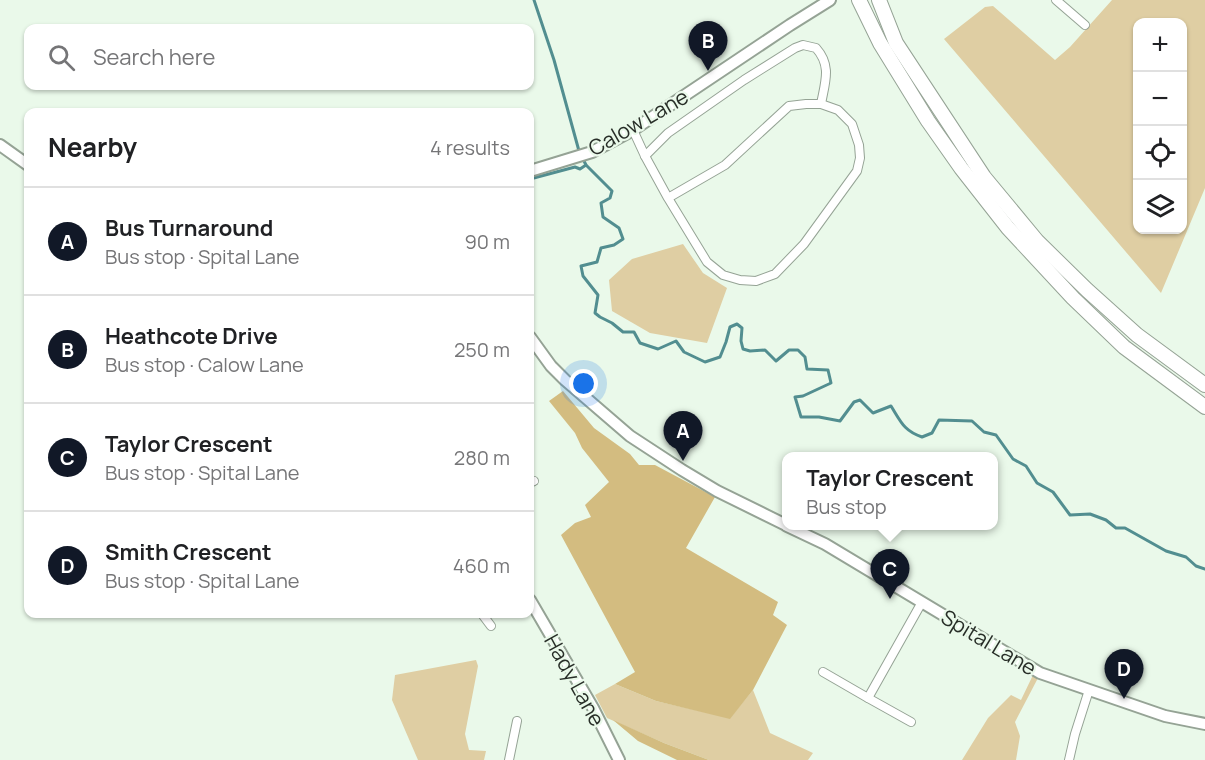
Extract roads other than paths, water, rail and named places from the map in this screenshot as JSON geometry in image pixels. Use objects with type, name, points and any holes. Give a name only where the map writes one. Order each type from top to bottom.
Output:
[{"type":"highway","points":[[859,0],[880,43],[928,121],[1008,228],[1073,298],[1124,347],[1205,407]]},
{"type":"highway","points":[[879,0],[896,44],[984,177],[1037,241],[1137,335],[1205,385]]},
{"type":"street","name":"Calow Lane","points":[[534,170],[592,152],[633,130],[830,0]]},
{"type":"street","points":[[1056,0],[1085,26]]},
{"type":"street","name":"Calow Lane","points":[[645,156],[668,132],[744,80],[803,45],[816,48],[826,62],[827,72],[821,104]]},
{"type":"street","points":[[633,130],[668,198],[707,262],[723,275],[740,280],[756,281],[775,274],[804,244],[857,171],[860,158],[859,145],[852,124],[838,111],[821,104],[789,106],[725,165],[668,198]]},
{"type":"street","points":[[0,145],[24,162]]},
{"type":"street","name":"Spital Lane","points":[[534,343],[551,366],[565,380],[630,436],[717,491],[782,523]]},
{"type":"street","name":"Spital Lane","points":[[797,530],[825,544],[1040,672],[1166,716],[1205,724]]},
{"type":"street","points":[[868,698],[922,602]]},
{"type":"street","name":"Hady Lane","points":[[534,607],[619,760]]},
{"type":"street","points":[[485,618],[491,626]]},
{"type":"street","points":[[823,672],[911,722]]},
{"type":"street","points":[[1069,760],[1089,690]]},
{"type":"street","points":[[508,760],[517,721]]},
{"type":"waterway","points":[[534,0],[554,60],[579,151]]},
{"type":"waterway","points":[[584,161],[612,191],[610,198],[601,203],[603,217],[619,228],[623,239],[614,245],[601,248],[597,262],[581,266],[583,276],[598,295],[595,313],[600,317],[623,332],[634,332],[640,343],[658,349],[676,341],[684,352],[705,362],[720,357],[730,327],[737,324],[742,328],[743,349],[765,350],[776,361],[789,350],[798,350],[805,357],[807,369],[828,370],[831,383],[803,396],[795,397],[801,417],[819,417],[840,421],[854,402],[860,400],[873,413],[891,406],[907,429],[922,437],[932,433],[939,420],[972,421],[984,432],[996,435],[1013,459],[1026,466],[1037,483],[1053,492],[1070,515],[1090,514],[1106,520],[1116,528],[1125,528],[1166,551],[1186,557],[1196,566],[1205,569]]},
{"type":"waterway","points":[[534,178],[575,167],[580,169],[586,165]]},
{"type":"place","name":"Heathcote Drive","points":[[708,71]]},
{"type":"place","name":"Bus Turnaround","points":[[683,461]]},
{"type":"place","name":"Taylor Crescent","points":[[890,599]]},
{"type":"place","name":"Smith Crescent","points":[[1124,699]]}]
